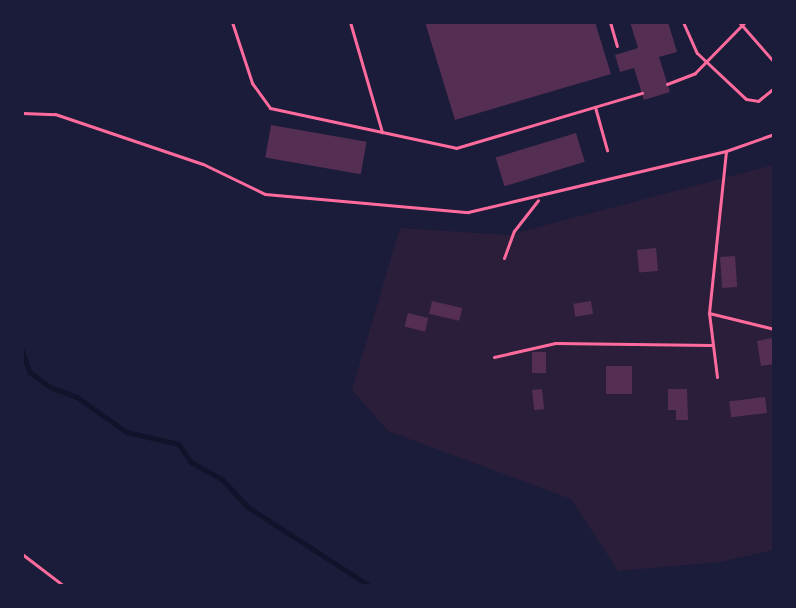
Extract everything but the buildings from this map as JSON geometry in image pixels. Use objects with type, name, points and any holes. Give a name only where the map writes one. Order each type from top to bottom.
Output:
[{"type":"lane","points":[[232,22],[252,83],[270,108],[456,148],[642,93]]},
{"type":"lane","points":[[350,22],[382,132]]},
{"type":"lane","points":[[610,22],[617,46]]},
{"type":"lane","points":[[683,22],[692,46],[752,102],[774,88]]},
{"type":"lane","points":[[667,84],[707,62],[742,24],[774,62]]},
{"type":"lane","points":[[595,107],[608,150]]},
{"type":"lane","points":[[22,113],[67,118],[203,164],[265,194],[468,212],[539,199],[726,151],[774,134]]},
{"type":"lane","points":[[717,377],[711,345],[710,313],[726,151]]},
{"type":"lane","points":[[504,258],[514,231],[539,199]]},
{"type":"lane","points":[[710,313],[774,329]]},
{"type":"lane","points":[[494,357],[555,343],[711,345]]},
{"type":"lane","points":[[22,554],[64,585]]},
{"type":"shaded area","points":[[773,165],[773,550],[720,562],[618,571],[571,499],[388,431],[352,390],[400,228],[508,235]]},
{"type":"waterway","points":[[22,350],[30,372],[50,387],[77,397],[127,432],[179,444],[191,462],[222,479],[248,507],[370,586]]}]
